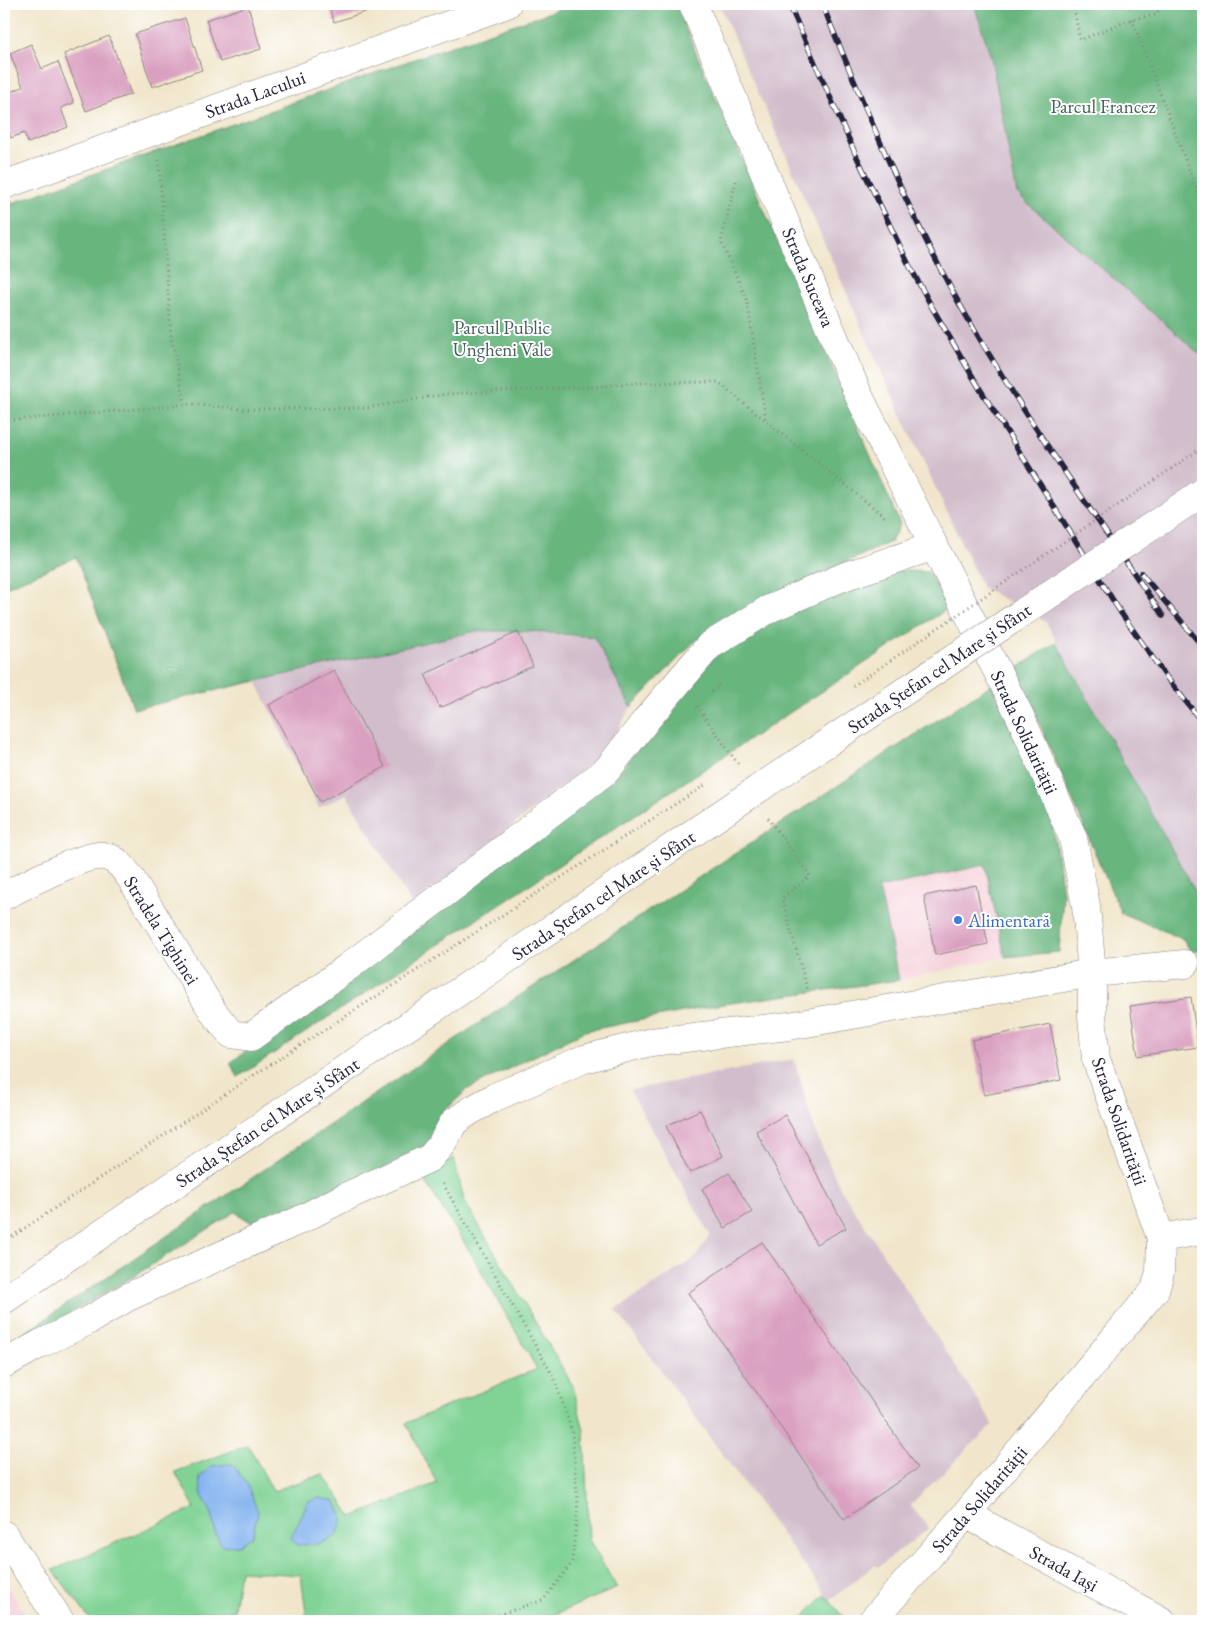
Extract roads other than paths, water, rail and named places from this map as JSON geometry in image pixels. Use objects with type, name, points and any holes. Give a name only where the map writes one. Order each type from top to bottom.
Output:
[{"type":"street","name":"Strada Lacului","points":[[4,186],[507,4]]},
{"type":"street","name":"Strada Suceava","points":[[693,4],[858,394],[934,546]]},
{"type":"street","name":"Strada Ștefan cel Mare și Sfânt","points":[[4,1300],[761,788],[1203,492]]},
{"type":"street","name":"Stradela Tighinei","points":[[4,896],[49,873],[84,859],[103,856],[110,859],[124,869],[132,880],[214,1013],[231,1034],[251,1037],[348,968],[607,770],[647,719],[709,646],[769,609],[843,577],[934,546]]},
{"type":"street","name":"Strada Solidarității","points":[[872,1621],[966,1514],[1155,1290],[1160,1272],[1161,1238],[1096,1058],[1092,1016],[1092,973],[1086,906],[1073,838],[1020,716],[934,546]]},
{"type":"street","points":[[4,1364],[86,1322],[136,1293],[300,1220],[430,1158],[441,1145],[454,1122],[470,1111],[495,1096],[584,1058],[651,1042],[780,1027],[1092,973],[1185,964]]},
{"type":"street","points":[[1161,1238],[1203,1232]]},
{"type":"street","name":"Strada Iași","points":[[966,1514],[1162,1621]]},
{"type":"street","points":[[4,1535],[60,1621]]},
{"type":"water","points":[[232,1464],[247,1484],[258,1512],[252,1536],[239,1545],[222,1546],[215,1533],[212,1514],[202,1495],[199,1478],[212,1466]]},
{"type":"water","points":[[319,1498],[335,1501],[343,1518],[337,1536],[318,1544],[296,1545],[291,1537],[307,1502]]},
{"type":"railway","points":[[789,4],[855,153],[908,263],[933,309],[980,389],[1121,613],[1167,678],[1203,723]]},
{"type":"railway","points":[[822,4],[868,115],[901,188],[955,296],[1029,418],[1163,616]]},
{"type":"railway","points":[[1141,573],[1203,647]]},
{"type":"place","name":"Alimentară","points":[[958,920]]},
{"type":"park label","name":"Parcul Francez","points":[[1103,106]]},
{"type":"park label","name":"Parcul Public Ungheni Vale","points":[[502,338]]}]
